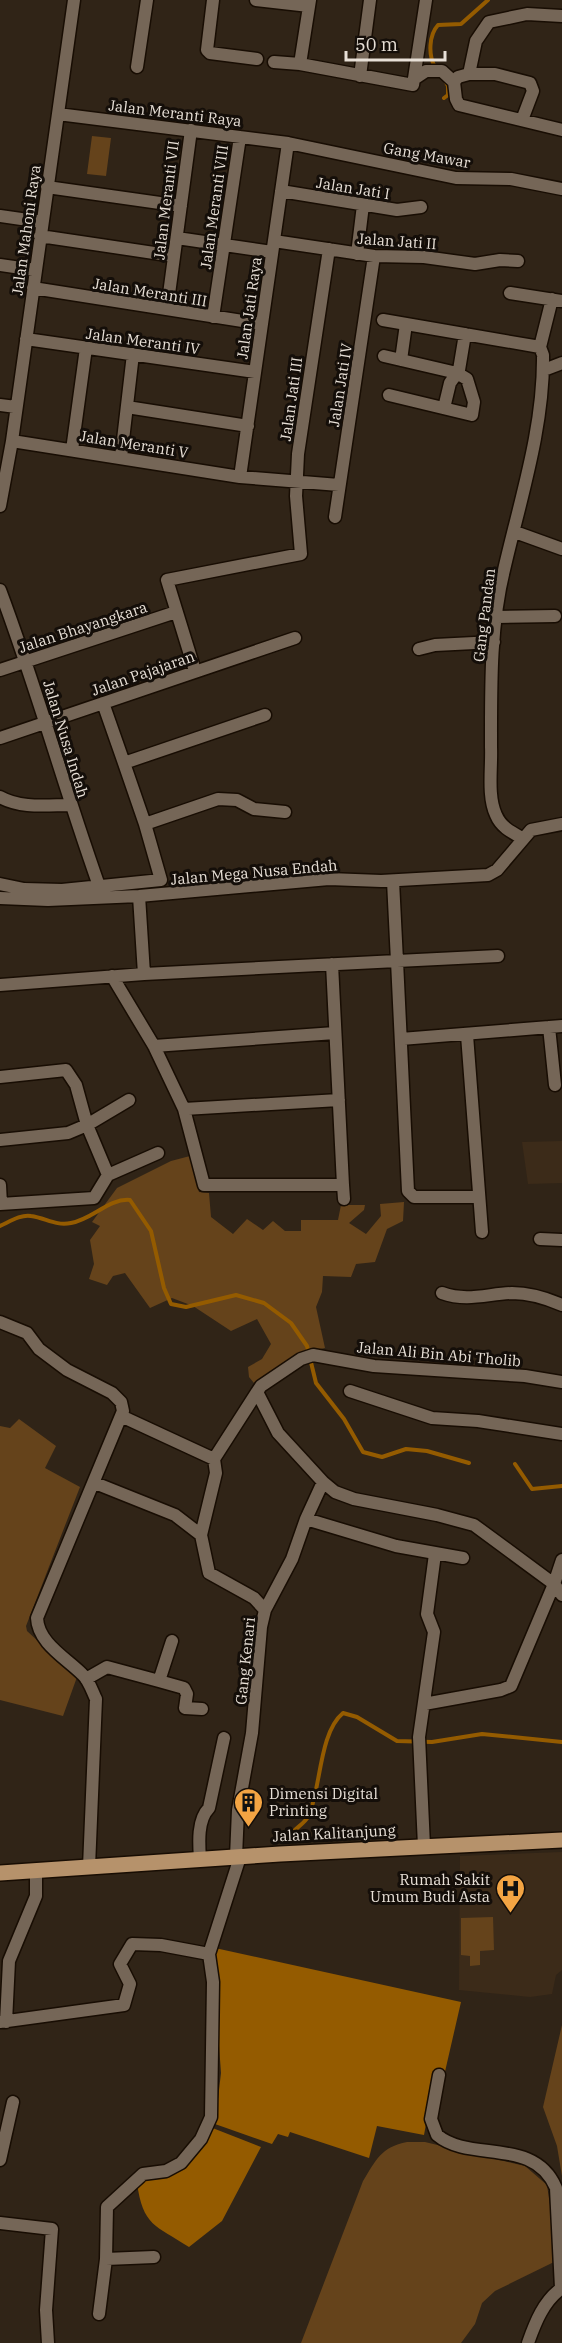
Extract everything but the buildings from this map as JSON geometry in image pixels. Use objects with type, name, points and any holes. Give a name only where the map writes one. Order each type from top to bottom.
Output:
[{"type":"main road","name":"Jalan Kalitanjung","points":[[0,1873],[200,1859],[562,1840]]},
{"type":"street","name":"Jalan Mahoni Raya","points":[[4,464],[18,441],[16,407],[74,0]]},
{"type":"street","points":[[137,67],[147,0]]},
{"type":"street","points":[[213,0],[207,50],[210,53],[257,59]]},
{"type":"street","points":[[256,0],[309,3],[300,64]]},
{"type":"street","points":[[360,76],[370,0]]},
{"type":"street","points":[[414,82],[426,0]]},
{"type":"street","points":[[469,74],[476,41],[489,22],[527,14],[562,16]]},
{"type":"street","points":[[274,62],[414,82]]},
{"type":"street","points":[[414,82],[419,74],[437,70],[454,82]]},
{"type":"street","points":[[522,120],[533,91],[530,83],[495,74],[469,74],[458,77],[454,82],[459,105],[522,120],[562,129]]},
{"type":"street","name":"Jalan Meranti Raya","points":[[58,114],[288,144]]},
{"type":"street","name":"Jalan Meranti VII","points":[[167,309],[190,130]]},
{"type":"street","name":"Jalan Meranti VIII","points":[[213,317],[240,137]]},
{"type":"street","name":"Gang Mawar","points":[[288,144],[456,178],[511,179],[562,189]]},
{"type":"street","name":"Jalan Jati Raya","points":[[240,477],[288,144]]},
{"type":"street","points":[[47,187],[181,206]]},
{"type":"street","name":"Jalan Jati I","points":[[281,191],[397,210],[421,207]]},
{"type":"street","points":[[357,254],[363,205]]},
{"type":"street","points":[[0,216],[42,222]]},
{"type":"street","points":[[40,236],[174,256]]},
{"type":"street","name":"Jalan Jati II","points":[[177,238],[224,245],[329,249],[374,256],[424,257],[475,264],[500,260],[518,261]]},
{"type":"street","name":"Jalan Jati III","points":[[176,612],[167,583],[171,578],[301,554],[296,483],[329,249]]},
{"type":"street","name":"Jalan Jati IV","points":[[335,517],[374,256]]},
{"type":"street","points":[[0,265],[35,270]]},
{"type":"street","name":"Jalan Meranti III","points":[[33,288],[262,324]]},
{"type":"street","points":[[383,320],[540,347],[557,300],[510,293]]},
{"type":"street","points":[[401,360],[406,324]]},
{"type":"street","points":[[444,408],[450,383],[457,373],[465,334]]},
{"type":"street","name":"Jalan Meranti IV","points":[[26,339],[255,372]]},
{"type":"street","name":"Gang Pandan","points":[[522,838],[504,827],[495,813],[491,728],[494,642],[504,569],[530,465],[544,370],[540,347]]},
{"type":"street","points":[[72,450],[86,348]]},
{"type":"street","points":[[121,457],[133,354]]},
{"type":"street","points":[[384,356],[457,373],[467,379],[474,402],[472,415],[389,395]]},
{"type":"street","points":[[544,370],[562,363]]},
{"type":"street","points":[[0,405],[16,407]]},
{"type":"street","points":[[127,407],[248,426]]},
{"type":"street","name":"Jalan Meranti V","points":[[18,441],[240,477],[339,485]]},
{"type":"street","points":[[0,506],[4,464]]},
{"type":"street","points":[[515,532],[562,549]]},
{"type":"street","name":"Jalan Nusa Indah","points":[[0,590],[27,661],[71,805],[101,892]]},
{"type":"street","points":[[176,612],[195,671]]},
{"type":"street","name":"Jalan Bhayangkara","points":[[0,670],[176,612]]},
{"type":"street","points":[[497,617],[555,616]]},
{"type":"street","name":"Jalan Pajajaran","points":[[0,738],[295,638]]},
{"type":"street","points":[[418,649],[435,645],[494,642]]},
{"type":"street","points":[[0,884],[24,889],[101,892],[161,880],[145,824],[103,703]]},
{"type":"street","points":[[124,763],[265,715]]},
{"type":"street","points":[[0,797],[14,803],[28,805],[71,805]]},
{"type":"street","points":[[145,824],[218,799],[237,800],[254,809],[285,813]]},
{"type":"street","name":"Jalan Mega Nusa Endah","points":[[0,898],[48,900],[101,892],[139,896],[329,879],[393,880],[488,875],[497,870],[531,830],[562,824]]},
{"type":"street","points":[[393,880],[408,1191],[414,1197],[479,1197]]},
{"type":"street","points":[[139,896],[144,974]]},
{"type":"street","points":[[0,985],[144,974],[498,956]]},
{"type":"street","points":[[332,964],[344,1199]]},
{"type":"street","points":[[112,976],[153,1046],[184,1109],[204,1185],[343,1185]]},
{"type":"street","points":[[401,1039],[562,1026]]},
{"type":"street","points":[[549,1027],[555,1085]]},
{"type":"street","points":[[153,1046],[335,1033]]},
{"type":"street","points":[[467,1035],[482,1232]]},
{"type":"street","points":[[0,1077],[66,1070],[76,1085],[87,1125],[108,1175]]},
{"type":"street","points":[[0,1140],[68,1133],[87,1125],[129,1100]]},
{"type":"street","points":[[184,1109],[339,1100]]},
{"type":"street","points":[[0,1185],[1,1204],[94,1198],[108,1175],[158,1153]]},
{"type":"street","points":[[540,1239],[562,1240]]},
{"type":"street","points":[[442,1293],[456,1298],[470,1299],[510,1293],[534,1295],[562,1305]]},
{"type":"street","points":[[0,1322],[27,1333],[39,1349],[67,1370],[112,1393],[121,1402],[121,1416],[95,1483],[37,1618],[38,1628],[55,1650],[86,1679],[96,1699],[88,1867]]},
{"type":"street","name":"Jalan Ali Bin Abi Tholib","points":[[257,1392],[261,1386],[307,1357],[374,1366],[562,1382]]},
{"type":"street","points":[[350,1391],[432,1418],[478,1421],[562,1434]]},
{"type":"street","points":[[121,1416],[214,1459],[257,1392]]},
{"type":"street","points":[[257,1392],[258,1399],[278,1432],[323,1482],[335,1492],[354,1499],[437,1515],[474,1525],[554,1584],[562,1595]]},
{"type":"street","name":"Gang Kenari","points":[[209,1954],[238,1857],[238,1810],[252,1733],[261,1627],[265,1610],[254,1598],[209,1573],[201,1535],[216,1473],[214,1459]]},
{"type":"street","points":[[265,1610],[292,1560],[306,1519],[323,1482]]},
{"type":"street","points":[[95,1483],[175,1515],[201,1535]]},
{"type":"street","points":[[306,1519],[317,1524],[435,1554],[463,1558]]},
{"type":"street","points":[[424,1846],[419,1742],[434,1632],[427,1614],[435,1554]]},
{"type":"street","points":[[424,1704],[509,1687],[554,1584],[562,1560]]},
{"type":"street","points":[[159,1681],[172,1641]]},
{"type":"street","points":[[86,1679],[107,1667],[184,1688],[187,1694],[184,1707],[202,1709]]},
{"type":"street","points":[[200,1859],[200,1829],[204,1814],[209,1808],[224,1738]]},
{"type":"street","points":[[36,1871],[36,1896],[9,1961],[3,2022],[68,2015],[95,2007],[124,2006],[130,1984],[120,1964],[132,1944],[161,1945],[209,1954],[213,1982],[211,2117],[201,2139],[181,2163],[166,2171],[143,2174],[107,2207],[106,2259],[99,2314]]},
{"type":"street","points":[[439,2075],[431,2119],[437,2135],[451,2142],[528,2158],[551,2176],[556,2188],[562,2288],[551,2297],[528,2343]]},
{"type":"street","points":[[0,2160],[5,2116],[13,2102]]},
{"type":"street","points":[[0,2223],[52,2229],[46,2310],[48,2343]]},
{"type":"street","points":[[106,2259],[154,2257]]},
{"type":"shaded area","points":[[92,136],[111,138],[106,176],[87,174]]},
{"type":"shaded area","points":[[562,1141],[562,1183],[528,1184],[522,1142]]},
{"type":"shaded area","points":[[190,1156],[199,1192],[209,1193],[211,1217],[233,1234],[247,1219],[263,1230],[273,1221],[285,1231],[301,1231],[301,1220],[338,1220],[341,1205],[365,1205],[364,1210],[349,1223],[366,1234],[381,1216],[380,1204],[404,1202],[403,1221],[387,1229],[375,1262],[356,1264],[351,1277],[323,1276],[322,1292],[316,1307],[325,1348],[305,1352],[254,1383],[249,1377],[248,1367],[262,1359],[271,1344],[257,1319],[231,1331],[193,1306],[172,1298],[150,1308],[125,1273],[113,1276],[107,1285],[89,1279],[94,1264],[90,1240],[100,1226],[92,1222],[117,1188],[171,1161]]},
{"type":"shaded area","points":[[19,1419],[56,1446],[45,1468],[80,1487],[26,1626],[27,1631],[77,1677],[63,1716],[0,1700],[0,1426],[10,1428]]},
{"type":"shaded area","name":"Rumah Sakit Umum Budi Asta","points":[[562,1852],[562,1970],[556,1975],[552,1994],[530,1997],[459,1990],[460,1856]]},
{"type":"shaded area","points":[[493,1917],[494,1950],[480,1951],[480,1965],[470,1966],[470,1956],[461,1955],[461,1918]]},
{"type":"shaded area","points":[[215,1948],[461,2002],[444,2076],[435,2075],[424,2135],[377,2126],[369,2158],[290,2132],[288,2137],[278,2134],[272,2144],[215,2124],[221,2073],[213,1963]]},
{"type":"shaded area","points":[[562,2025],[562,2176],[557,2146],[543,2107]]},
{"type":"shaded area","points":[[210,2127],[261,2147],[222,2221],[189,2247],[152,2223],[143,2208],[137,2183],[169,2172]]},
{"type":"shaded area","points":[[407,2142],[425,2142],[525,2166],[547,2185],[554,2232],[554,2262],[495,2291],[482,2303],[475,2324],[461,2343],[301,2343],[363,2181],[385,2151]]},
{"type":"waterway","points":[[435,67],[430,45],[438,25],[461,24],[488,0]]},
{"type":"waterway","points":[[444,98],[448,95],[445,80]]},
{"type":"waterway","points":[[0,1226],[23,1216],[71,1223],[115,1202],[130,1200],[151,1231],[164,1288],[171,1304],[186,1307],[236,1295],[264,1303],[291,1323],[307,1346],[316,1383],[344,1419],[363,1452],[382,1457],[406,1449],[427,1451],[469,1463]]},
{"type":"waterway","points":[[515,1464],[532,1489],[562,1486]]},
{"type":"waterway","points":[[289,1839],[309,1815],[329,1733],[343,1713],[357,1717],[397,1741],[432,1742],[482,1734],[562,1742]]},
{"type":"place","name":"Dimensi Digital Printing","points":[[248,1828]]},
{"type":"place","name":"Rumah Sakit Umum Budi Asta","points":[[511,1914]]}]
